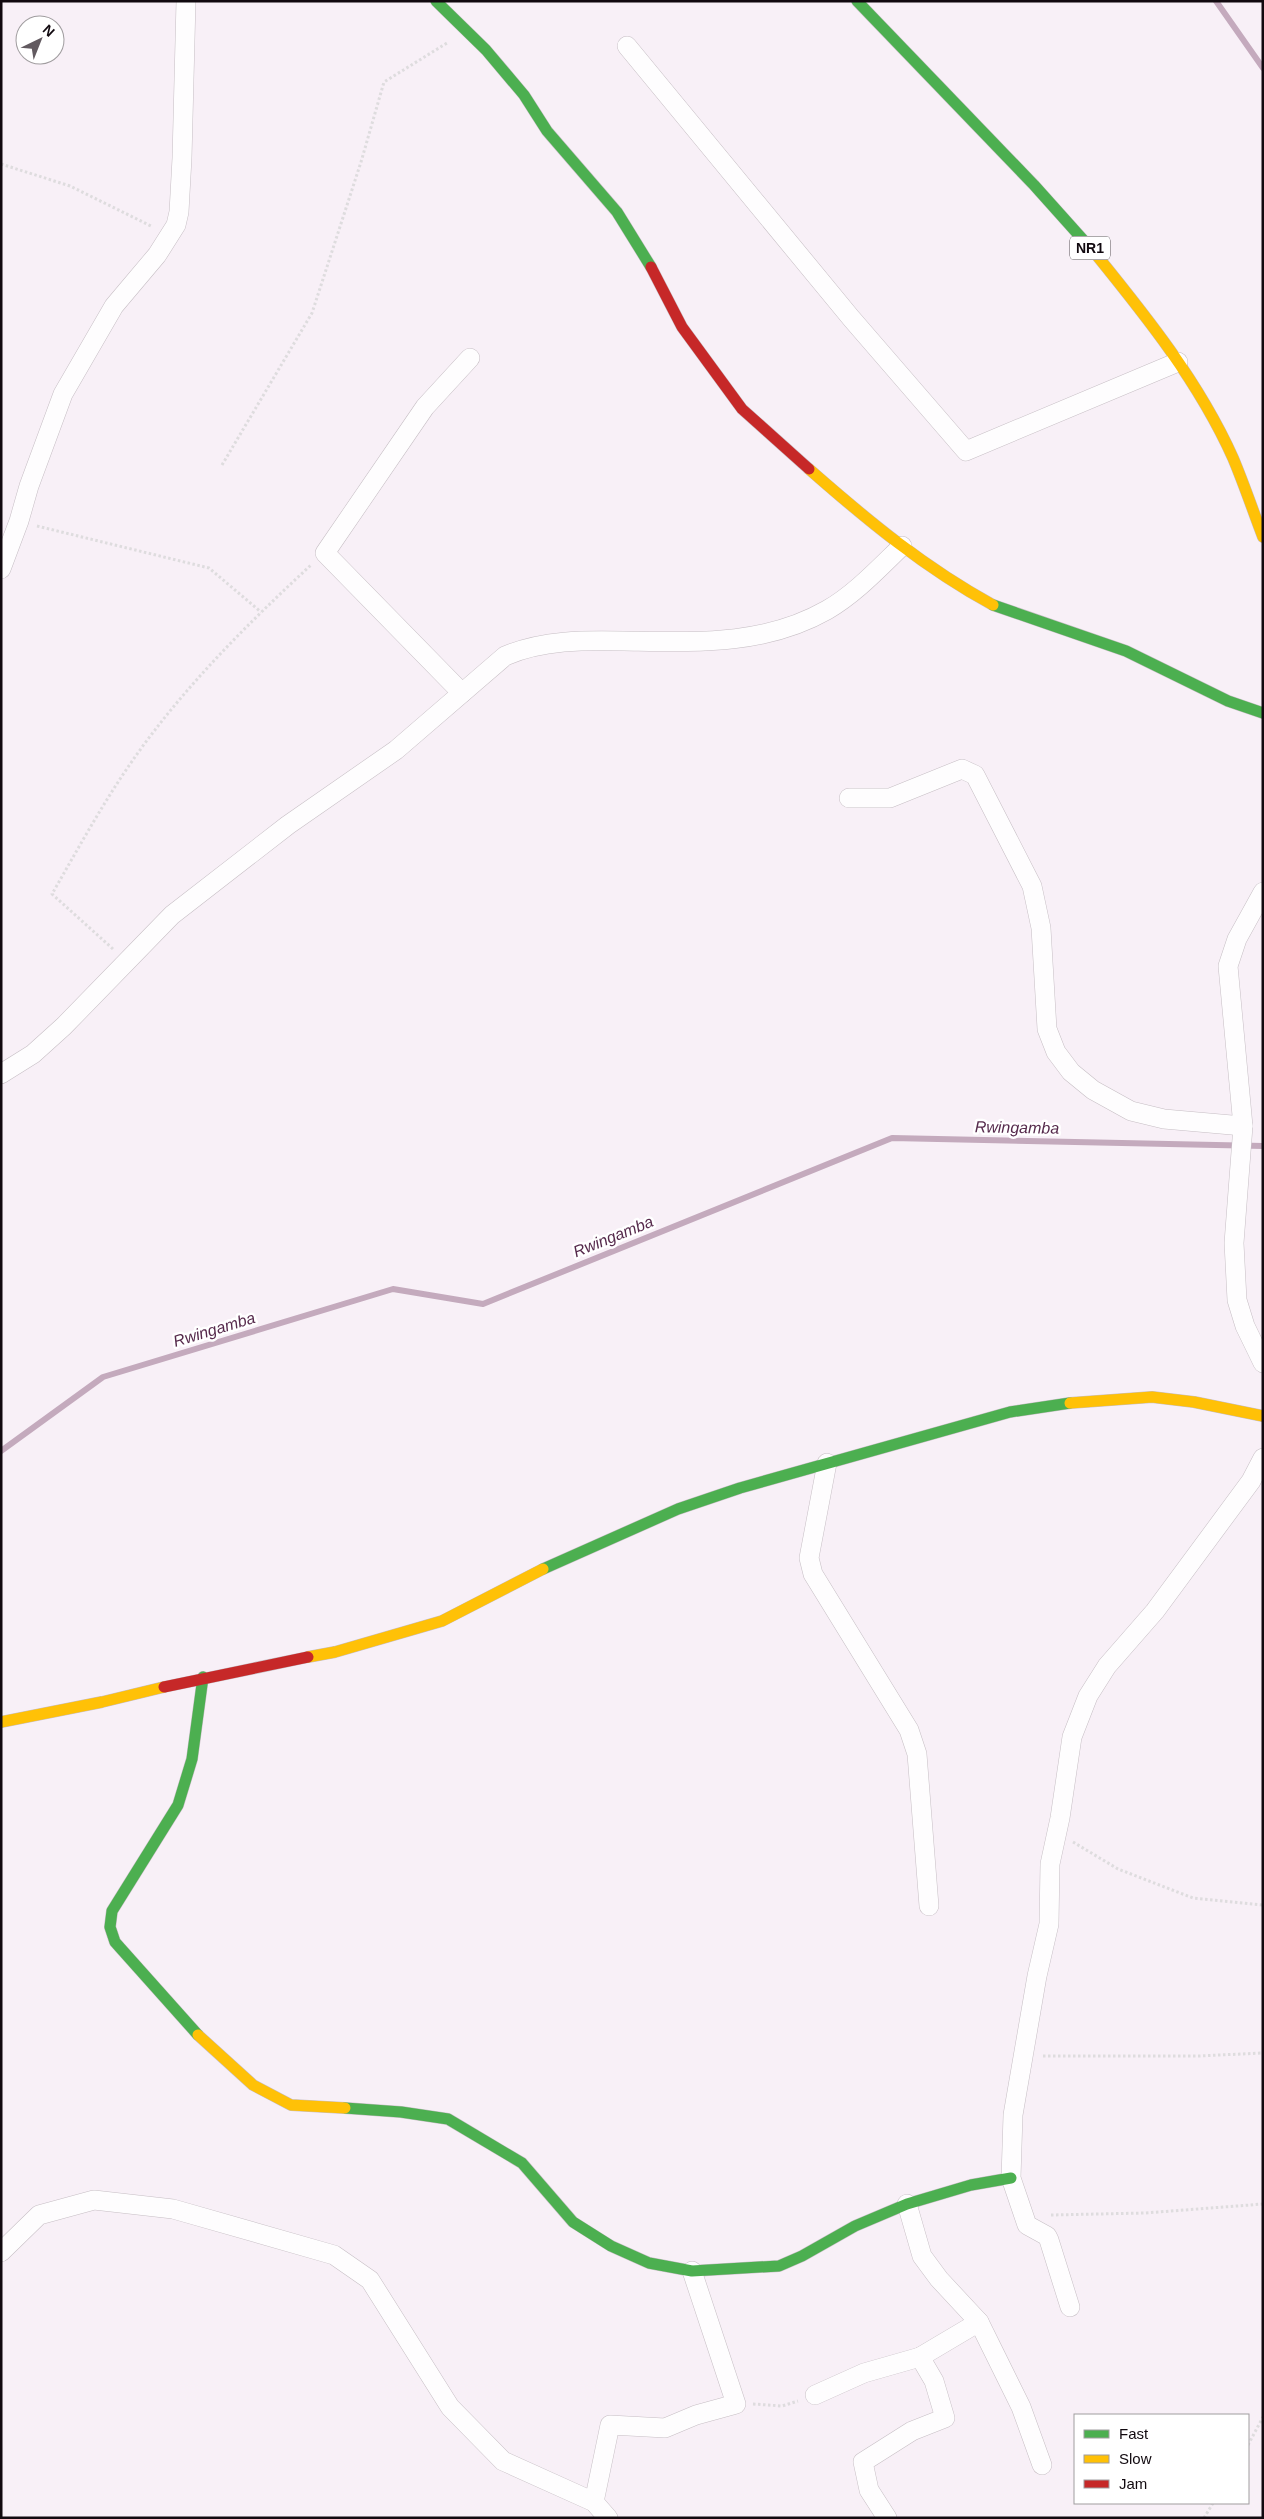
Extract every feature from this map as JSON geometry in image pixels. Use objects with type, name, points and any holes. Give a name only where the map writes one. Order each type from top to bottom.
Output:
[{"type":"main road","points":[[436,1],[467,31],[524,95],[547,131],[617,212],[654,272],[682,327],[742,409],[902,546],[982,599],[997,607],[1126,651],[1228,701],[1263,713]]},
{"type":"main road","name":"NR1","points":[[857,1],[1078,234],[1146,317],[1207,406],[1233,455],[1263,537]]},
{"type":"main road","points":[[1,1722],[102,1702],[203,1677],[335,1652],[442,1621],[556,1564],[678,1509],[740,1488],[1010,1412],[1055,1404],[1152,1397],[1179,1400],[1263,1416]]},
{"type":"main road","points":[[203,1677],[192,1759],[178,1804],[112,1911],[110,1927],[115,1942],[190,2028],[253,2085],[292,2105],[402,2112],[448,2119],[522,2163],[573,2222],[610,2246],[649,2263],[692,2271],[779,2266],[802,2256],[855,2226],[907,2204],[971,2185],[1011,2178]]},
{"type":"street","points":[[1,569],[19,521],[29,486],[69,382],[100,334],[114,306],[171,236],[179,212],[186,1]]},
{"type":"street","points":[[627,46],[851,318],[966,452],[1178,362]]},
{"type":"street","points":[[462,692],[325,553],[425,407],[470,358]]},
{"type":"street","points":[[1,1074],[33,1054],[64,1026],[172,915],[288,825],[396,750],[505,656],[522,649],[566,642],[710,643],[754,636],[786,628],[829,610],[860,586],[902,546]]},
{"type":"street","points":[[849,798],[890,798],[962,769],[976,775],[1032,886],[1041,928],[1047,1029],[1056,1052],[1071,1072],[1093,1090],[1131,1110],[1164,1119],[1243,1126]]},
{"type":"street","points":[[1263,892],[1237,939],[1228,966],[1243,1126],[1234,1243],[1237,1300],[1245,1326],[1263,1363]]},
{"type":"street","points":[[1070,2307],[1049,2240],[1047,2236],[1027,2226],[1011,2178],[1013,2115],[1022,2056],[1049,1924],[1050,1864],[1057,1833],[1072,1737],[1088,1696],[1107,1666],[1155,1611],[1239,1496],[1263,1458]]},
{"type":"street","points":[[828,1463],[808,1558],[813,1574],[909,1730],[917,1754],[929,1906]]},
{"type":"street","points":[[1,2252],[39,2215],[94,2200],[173,2209],[334,2255],[370,2280],[450,2407],[503,2461],[594,2502],[608,2518]]},
{"type":"street","points":[[907,2204],[922,2256],[939,2279],[979,2322],[1021,2407],[1042,2465]]},
{"type":"street","points":[[594,2502],[610,2425],[665,2428],[696,2415],[736,2404],[692,2271]]},
{"type":"street","points":[[815,2395],[864,2372],[920,2357],[979,2322]]},
{"type":"street","points":[[887,2518],[869,2490],[863,2462],[912,2431],[945,2418],[934,2381],[920,2357]]},
{"type":"path","points":[[222,465],[312,314],[361,162],[384,82],[467,31]]},
{"type":"path","points":[[1,164],[70,186],[171,236]]},
{"type":"path","points":[[19,521],[209,568],[261,612]]},
{"type":"path","points":[[127,962],[52,894],[135,758],[175,703],[261,612],[325,553]]},
{"type":"path","points":[[1057,1833],[1118,1869],[1193,1898],[1263,1905]]},
{"type":"path","points":[[1022,2056],[1198,2056],[1263,2053]]},
{"type":"path","points":[[1023,2216],[1145,2213],[1263,2204]]},
{"type":"path","points":[[736,2404],[782,2406],[815,2395]]},
{"type":"path","points":[[1249,2443],[1263,2418]]},
{"type":"path","points":[[1204,2518],[1212,2504]]},
{"type":"waterway","points":[[1216,1],[1263,68]]},
{"type":"waterway","name":"Rwingamba","points":[[1,1451],[103,1377],[393,1289],[483,1304],[892,1138],[1263,1146]]},
{"type":"traffic: fast","points":[[436,1],[486,50],[524,95],[547,131],[617,212],[651,267]]},
{"type":"traffic: fast","points":[[857,1],[1034,185],[1094,252]]},
{"type":"traffic: fast","points":[[993,605],[1126,651],[1228,701],[1263,713]]},
{"type":"traffic: fast","points":[[543,1569],[678,1509],[740,1488],[1010,1412],[1070,1403]]},
{"type":"traffic: fast","points":[[198,2035],[115,1942],[110,1927],[112,1911],[178,1805],[192,1759],[203,1677]]},
{"type":"traffic: fast","points":[[345,2108],[401,2112],[448,2119],[522,2163],[573,2222],[611,2246],[649,2263],[692,2271],[779,2266],[802,2256],[855,2226],[907,2204],[971,2185],[1011,2178]]},
{"type":"traffic: slow","points":[[1094,252],[1152,325],[1188,376],[1233,458],[1263,537]]},
{"type":"traffic: slow","points":[[809,469],[897,542],[968,591],[993,605]]},
{"type":"traffic: slow","points":[[1070,1403],[1152,1397],[1194,1402],[1263,1416]]},
{"type":"traffic: slow","points":[[308,1657],[335,1652],[442,1621],[543,1569]]},
{"type":"traffic: slow","points":[[1,1722],[102,1702],[164,1687]]},
{"type":"traffic: slow","points":[[198,2035],[253,2085],[291,2105],[345,2108]]},
{"type":"traffic: jam","points":[[651,267],[682,327],[742,409],[809,469]]},
{"type":"traffic: jam","points":[[164,1687],[308,1657]]}]
